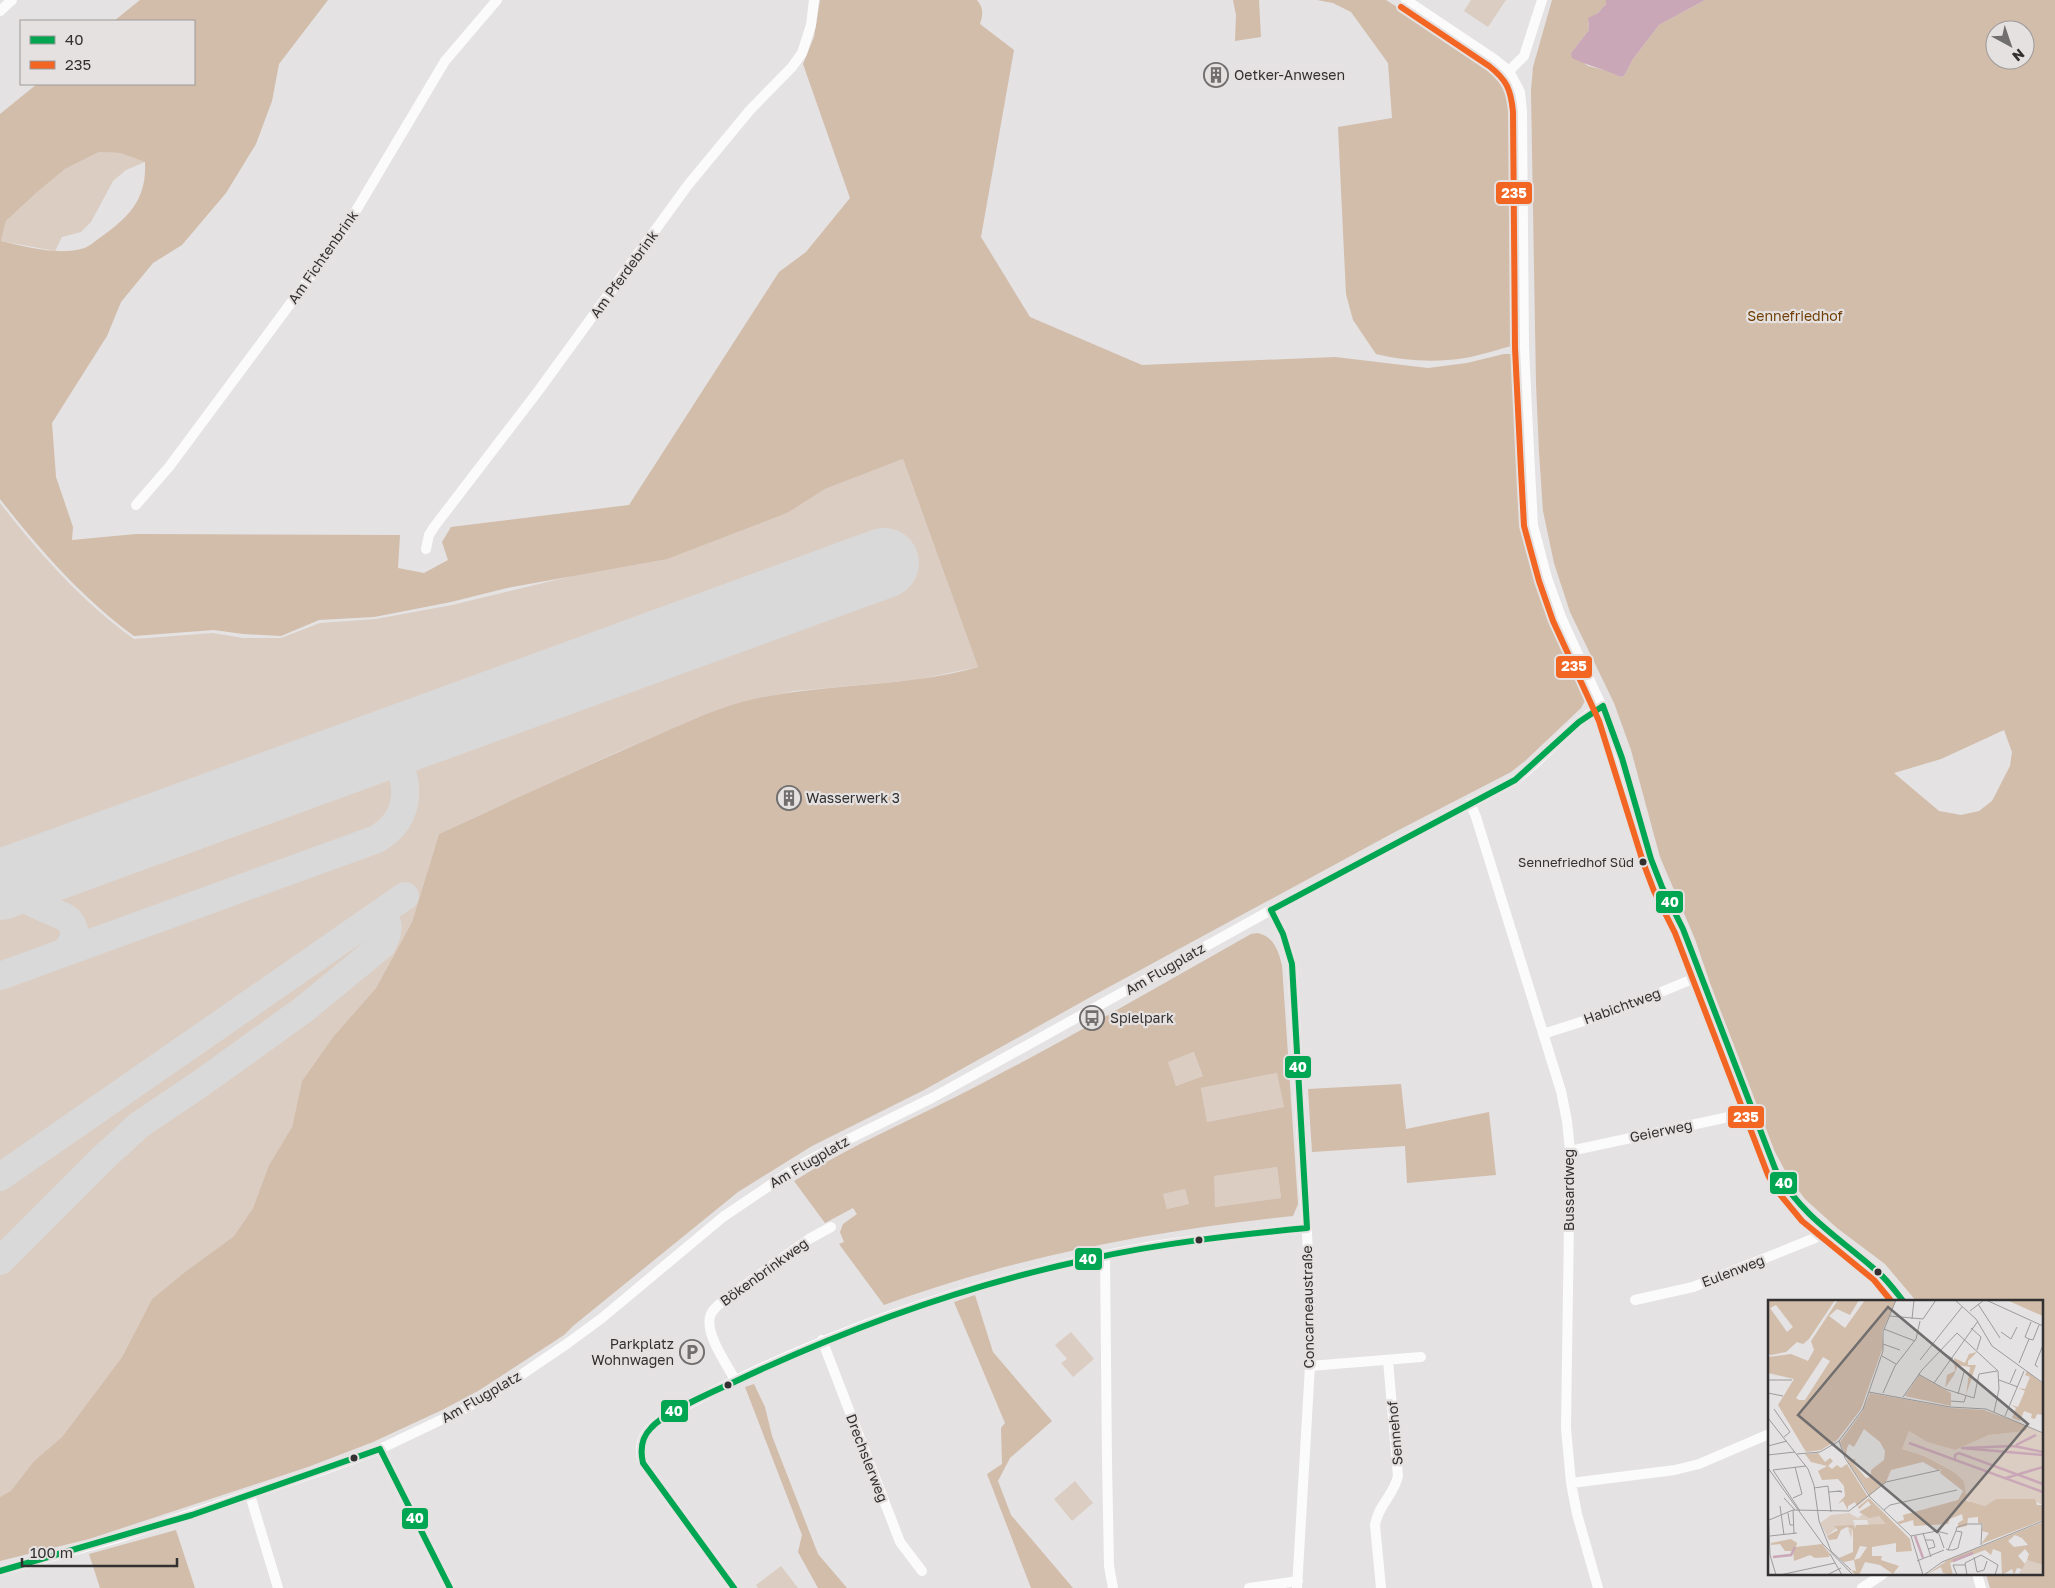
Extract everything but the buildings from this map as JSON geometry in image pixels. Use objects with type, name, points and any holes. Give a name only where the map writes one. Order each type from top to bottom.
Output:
[{"type":"street","points":[[0,11],[12,0]]},
{"type":"street","name":"Am Fichtenbrink","points":[[136,505],[169,467],[342,234],[445,61],[497,0]]},
{"type":"street","name":"Am Pferdebrink","points":[[426,548],[429,534],[434,526],[539,390],[688,185],[750,110],[792,67],[803,52],[811,25],[814,0]]},
{"type":"street","points":[[1406,0],[1494,59],[1509,72],[1518,85],[1522,102],[1524,348],[1533,525],[1546,578],[1561,618],[1603,706],[1622,758],[1648,849],[1662,887],[1683,929],[1752,1112],[1776,1171],[1785,1187],[1808,1215],[1880,1274],[1902,1300]]},
{"type":"street","points":[[1509,72],[1524,56],[1542,0]]},
{"type":"street","name":"Am Flugplatz","points":[[0,1571],[115,1539],[250,1495],[380,1449],[466,1408],[515,1379],[602,1318],[723,1217],[797,1167],[971,1078],[1271,910],[1528,771],[1587,716],[1603,706]]},
{"type":"street","name":"Bussardweg","points":[[1470,803],[1561,1091],[1567,1121],[1570,1151],[1566,1428],[1577,1514],[1598,1588]]},
{"type":"street","name":"Concarneaustraße","points":[[1271,910],[1283,934],[1292,964],[1310,1288],[1310,1366],[1297,1585]]},
{"type":"street","name":"Habichtweg","points":[[1542,1034],[1615,1011],[1700,976]]},
{"type":"street","name":"Geierweg","points":[[1570,1151],[1752,1112]]},
{"type":"street","name":"Bökenbrinkweg","points":[[735,1380],[711,1334],[709,1323],[711,1313],[730,1296],[809,1239],[831,1227]]},
{"type":"street","points":[[734,1588],[648,1471],[640,1454],[647,1431],[660,1420],[735,1380],[822,1340],[962,1291],[1010,1277],[1105,1256],[1200,1239],[1307,1228]]},
{"type":"street","name":"Eulenweg","points":[[1635,1300],[1693,1286],[1815,1238],[1826,1230]]},
{"type":"street","points":[[1105,1256],[1107,1461],[1110,1566],[1113,1588]]},
{"type":"street","name":"Drechslerweg","points":[[822,1340],[900,1542],[922,1571]]},
{"type":"street","points":[[1310,1366],[1421,1357]]},
{"type":"street","name":"Sennehof","points":[[1380,1588],[1375,1525],[1376,1515],[1380,1506],[1396,1485],[1398,1476],[1388,1360]]},
{"type":"street","points":[[1572,1483],[1675,1470],[1699,1464],[1768,1434]]},
{"type":"street","points":[[380,1449],[450,1588]]},
{"type":"street","points":[[250,1495],[278,1588]]},
{"type":"street","points":[[1862,1588],[1880,1576]]},
{"type":"street","points":[[1249,1588],[1297,1585]]},
{"type":"shaded area","points":[[1471,0],[1506,0],[1488,27],[1464,11]]},
{"type":"shaded area","points":[[1606,0],[1705,0],[1659,25],[1633,59],[1624,76],[1620,77],[1572,58],[1571,53],[1589,30],[1588,18],[1598,13],[1606,4]]},
{"type":"shaded area","points":[[99,152],[120,153],[145,162],[126,170],[113,181],[91,222],[81,232],[62,237],[55,251],[1,241],[6,221],[35,194],[65,169]]},
{"type":"shaded area","points":[[903,459],[978,667],[915,680],[794,691],[740,703],[700,717],[615,753],[439,834],[412,922],[376,988],[333,1037],[302,1081],[292,1127],[269,1165],[253,1208],[234,1236],[152,1299],[122,1357],[62,1437],[34,1461],[11,1492],[0,1497],[0,503],[62,576],[115,625],[134,639],[213,633],[243,638],[281,638],[320,623],[376,619],[452,605],[568,577],[789,512],[825,489]]},
{"type":"shaded area","points":[[1195,1052],[1203,1076],[1176,1086],[1167,1062]]},
{"type":"shaded area","points":[[1278,1073],[1284,1107],[1207,1122],[1201,1088]]},
{"type":"shaded area","points":[[1277,1167],[1281,1198],[1215,1207],[1213,1176]]},
{"type":"shaded area","points":[[1185,1189],[1189,1204],[1167,1209],[1163,1194]]},
{"type":"shaded area","points":[[1071,1332],[1094,1359],[1073,1377],[1061,1363],[1067,1359],[1055,1345]]},
{"type":"shaded area","points":[[1075,1481],[1093,1503],[1072,1521],[1054,1499]]},
{"type":"shaded area","points":[[781,1566],[798,1588],[758,1588],[756,1585]]},
{"type":"green space","points":[[140,0],[328,0],[279,64],[272,101],[256,144],[226,193],[182,245],[153,263],[121,302],[107,336],[52,423],[56,477],[73,527],[72,540],[136,534],[400,535],[398,568],[424,573],[448,560],[442,542],[451,527],[629,505],[779,272],[806,252],[850,198],[803,64],[814,37],[820,0],[977,0],[982,12],[980,24],[1014,50],[981,237],[1030,317],[1142,365],[1335,357],[1428,368],[1467,363],[1504,354],[1516,354],[1521,492],[1525,530],[1547,605],[1587,691],[1587,697],[1581,708],[1511,772],[1393,833],[1096,994],[924,1090],[812,1146],[738,1192],[564,1335],[478,1391],[373,1442],[308,1467],[89,1539],[0,1561],[0,1497],[11,1491],[34,1461],[62,1437],[122,1357],[152,1299],[234,1236],[253,1208],[269,1165],[292,1127],[302,1081],[333,1037],[376,988],[412,922],[439,834],[620,751],[717,710],[742,702],[801,691],[919,679],[978,667],[903,459],[825,489],[789,512],[667,559],[507,588],[451,602],[374,617],[319,620],[281,636],[214,630],[134,636],[97,606],[62,572],[30,537],[0,499],[0,114],[36,85],[195,85],[195,20],[115,20]],"holes":[[[99,152],[120,153],[145,162],[143,187],[134,206],[120,222],[89,246],[71,251],[41,250],[1,241],[6,221],[65,169]]]},
{"type":"green space","points":[[1233,0],[1259,0],[1261,37],[1235,41],[1236,15]]},
{"type":"green space","points":[[1317,0],[1386,0],[1491,68],[1506,85],[1513,106],[1519,344],[1454,360],[1431,361],[1398,358],[1376,354],[1353,320],[1346,294],[1338,127],[1392,118],[1388,63],[1351,12],[1333,3]]},
{"type":"green space","name":"Sennefriedhof","points":[[1552,0],[1606,0],[1606,4],[1598,13],[1588,19],[1589,30],[1571,53],[1588,66],[1608,71],[1620,77],[1624,76],[1633,59],[1659,25],[1705,0],[2055,0],[2055,1588],[1990,1588],[1987,1576],[2042,1576],[2042,1300],[1915,1300],[1885,1264],[1837,1228],[1805,1199],[1789,1178],[1775,1152],[1695,939],[1660,857],[1631,750],[1614,703],[1570,612],[1554,563],[1543,511],[1536,384],[1531,91],[1533,67]],"holes":[[[2004,730],[2012,752],[2010,766],[1992,801],[1979,811],[1961,815],[1939,811],[1894,773],[1941,759]]]},
{"type":"green space","points":[[1258,933],[1272,941],[1277,949],[1282,965],[1298,1204],[1293,1216],[1188,1229],[1035,1259],[884,1305],[839,1244],[844,1242],[840,1232],[843,1224],[857,1214],[853,1208],[825,1223],[794,1181],[839,1155],[956,1097],[1048,1048],[1251,934]],"holes":[[[1194,1052],[1203,1076],[1176,1086],[1168,1062]],[[1277,1073],[1284,1107],[1207,1122],[1201,1088]],[[1277,1167],[1281,1198],[1215,1207],[1214,1176]],[[1185,1189],[1189,1204],[1167,1209],[1163,1194]]]},
{"type":"green space","points":[[1401,1084],[1406,1129],[1489,1112],[1496,1175],[1407,1183],[1405,1146],[1312,1152],[1308,1089]]},
{"type":"green space","points":[[975,1295],[993,1352],[1052,1421],[1010,1458],[998,1481],[1011,1515],[1073,1588],[1031,1588],[987,1474],[1002,1464],[1001,1428],[1005,1423],[954,1302]]},
{"type":"green space","points":[[754,1384],[765,1407],[772,1436],[818,1554],[847,1588],[818,1588],[798,1552],[802,1535],[745,1387]]},
{"type":"green space","points":[[176,1530],[195,1588],[100,1588],[89,1554]]},
{"type":"taxiway","points":[[0,976],[377,839],[397,821],[404,803],[405,792],[402,772],[397,764],[390,757],[370,751]]},
{"type":"taxiway","points":[[0,891],[19,896],[63,916],[70,922],[73,927],[74,937],[66,951],[61,954]]},
{"type":"taxiway","points":[[0,1177],[405,896]]},
{"type":"taxiway","points":[[0,1261],[101,1160],[139,1125],[303,1010],[382,945],[388,929],[382,912]]},
{"type":"runway","points":[[0,885],[884,563]]},
{"type":"transit line","name":"235","points":[[1401,7],[1489,66],[1504,81],[1511,98],[1513,112],[1515,348],[1524,526],[1539,581],[1553,621],[1599,721],[1643,862],[1654,891],[1675,933],[1768,1175],[1778,1192],[1802,1221],[1874,1280],[1890,1300]]},
{"type":"transit line","name":"40","points":[[1603,706],[1622,758],[1651,859],[1662,887],[1683,929],[1776,1171],[1798,1202],[1810,1215],[1879,1273],[1902,1300]]},
{"type":"transit line","name":"40","points":[[1271,910],[1515,780],[1579,722],[1603,706]]},
{"type":"transit line","name":"40","points":[[1271,910],[1283,934],[1292,964],[1307,1228]]},
{"type":"transit line","name":"40","points":[[734,1588],[643,1463],[643,1440],[651,1428],[666,1416],[700,1398],[817,1345],[951,1295],[1043,1270],[1144,1248],[1307,1228]]},
{"type":"transit line","name":"40","points":[[380,1449],[450,1588]]},
{"type":"transit line","name":"40","points":[[0,1571],[192,1515],[380,1449]]},
{"type":"place","name":"Oetker-Anwesen","points":[[1216,75]]},
{"type":"place","name":"Wasserwerk 3","points":[[789,798]]},
{"type":"place","name":"Sennefriedhof Süd","points":[[1643,862]]},
{"type":"place","name":"Spielpark","points":[[1092,1018]]},
{"type":"place","name":"Parkplatz Wohnwagen","points":[[692,1352]]}]
